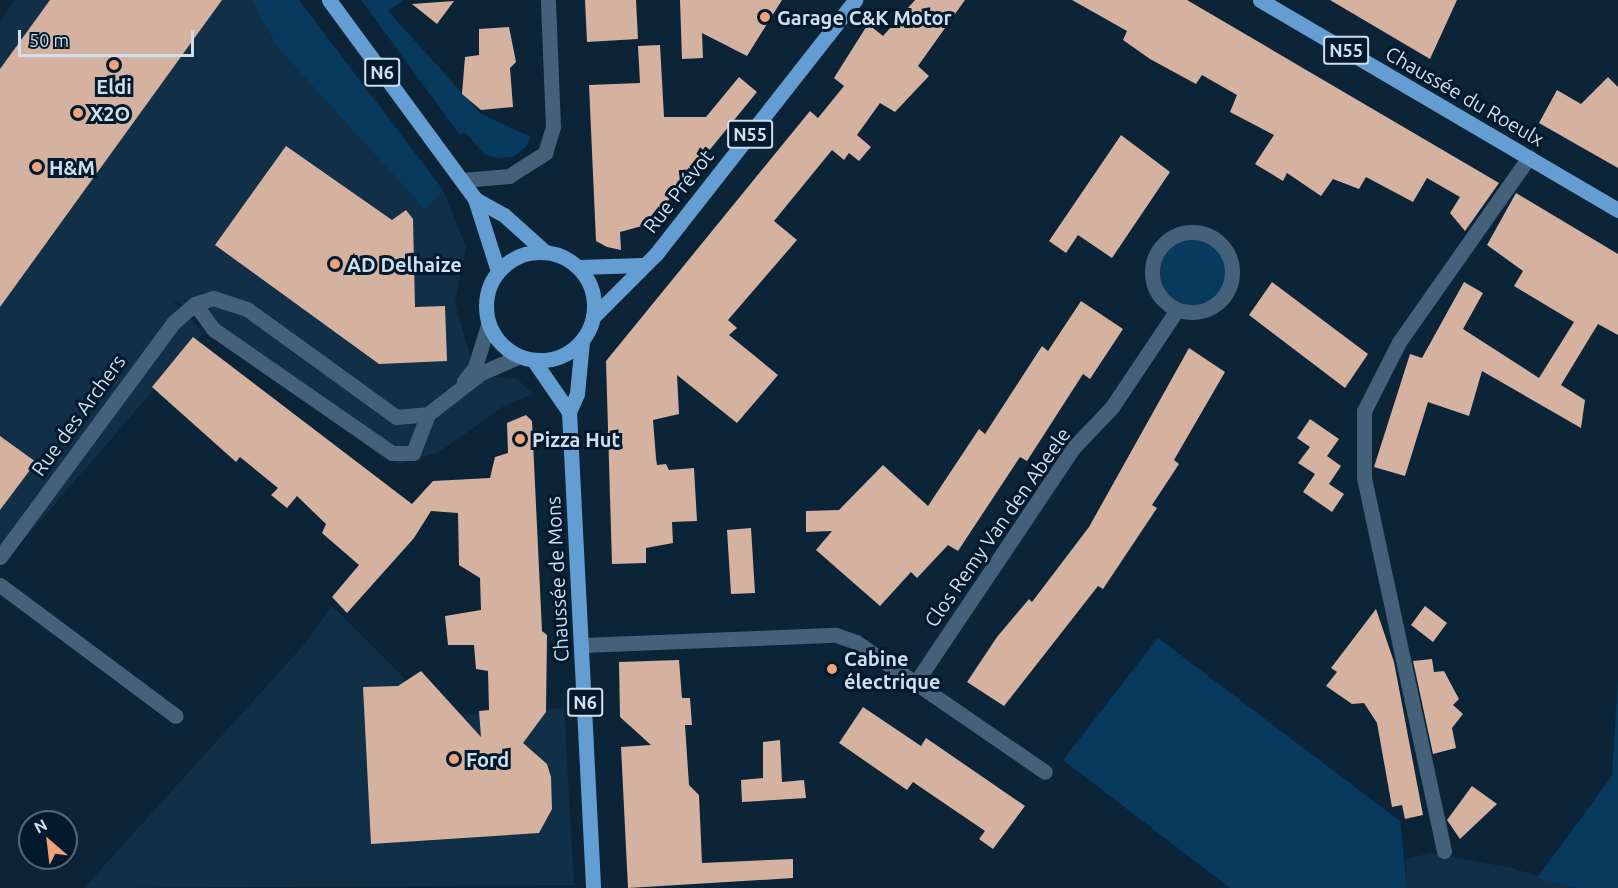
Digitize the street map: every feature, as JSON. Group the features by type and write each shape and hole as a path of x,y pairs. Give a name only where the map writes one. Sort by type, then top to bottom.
{"main road":[{"name":"N6","path":"329,0 476,199 498,271"},
{"name":"Rue Prévot","path":"593,317 643,265 855,0"},
{"name":"Chaussée du Roeulx","path":"1260,0 1618,210"},
{"name":"N6","path":"476,199 504,215 544,251"},
{"path":"578,267 592,290 593,317 582,341 552,360 534,361 518,357 505,349 488,325 485,300 498,271 519,256 544,251 578,267 643,265"},
{"name":"Chaussée de Mons","path":"582,341 577,394 569,412 583,645 593,888"},
{"path":"534,361 569,412"}],"street":[{"path":"462,180 526,171 545,153 553,127 548,0"},
{"path":"1444,851 1364,477 1364,411 1398,342 1529,158"},
{"path":"1178,235 1209,236 1227,253 1229,289 1207,309 1177,310 1158,294 1155,257 1178,235"},
{"path":"428,414 396,417 247,309 213,298 195,304 213,329 392,453 413,453 428,414 456,390 475,366 488,325"},
{"name":"Rue des Archers","path":"0,557 174,322 195,304"},
{"name":"Clos Remy Van den Abeele","path":"916,682 1073,448 1112,407 1177,310"},
{"path":"456,390 518,357"},
{"path":"0,585 176,716"},
{"path":"583,645 836,635 916,682 1045,772"}],"shaded area":[{"path":"15,0 252,0 278,48 425,208 443,190 466,247 455,304 470,356 493,377 517,379 533,394 504,406 439,452 399,464 379,455 170,297 203,333 0,567 0,21"},
{"path":"252,0 299,0 443,190 425,209 278,48"},
{"path":"361,0 404,0 388,11 481,114 531,137 526,147 513,157 499,158 485,155 465,132 460,135"},
{"path":"1187,239 1199,239 1211,244 1221,254 1226,272 1224,285 1211,300 1199,305 1187,305 1175,300 1165,290 1160,278 1160,266 1165,254 1175,244"},
{"path":"332,606 442,716 564,708 574,885 84,888 303,646"},
{"path":"1158,638 1400,821 1407,888 1230,888 1063,760"},
{"path":"1618,678 1618,888 1576,888 1537,878 1612,776"},
{"path":"1431,853 1512,868 1576,888 1407,888 1406,859"}],"building":[{"path":"50,0 222,0 0,307 0,69"},
{"path":"585,0 636,0 638,39 587,42"},
{"path":"680,0 782,0 747,56 702,33 703,58 682,59"},
{"path":"915,0 965,0 918,66 929,76 895,112 880,103 857,135 871,147 859,161 849,153 844,160 832,150 774,221 797,240 728,320 737,328 729,335 778,375 737,423 677,375 679,414 653,420 656,458 657,465 666,464 669,470 694,468 697,521 672,522 673,543 646,548 646,563 612,564 606,361 810,111 818,118 844,86 834,78 868,24 883,36"},
{"path":"1072,0 1187,0 1499,183 1465,231 1450,213 1460,197 1427,178 1413,202 1366,177 1359,189 1333,179 1321,196 1287,173 1283,181 1255,164 1274,135 1230,112 1237,95 1202,75 1196,84 1150,59 1123,40 1127,31"},
{"path":"1330,0 1457,0 1430,59"},
{"path":"454,1 437,24 412,4"},
{"path":"509,27 516,62 510,68 513,107 481,110 462,94 465,57 479,55 479,29"},
{"path":"660,45 664,117 706,117 739,77 757,92 649,224 620,232 621,250 607,247 596,241 589,85 640,83 638,46"},
{"path":"1608,77 1618,87 1618,168 1539,123 1557,90 1581,104"},
{"path":"1121,135 1170,172 1112,258 1078,235 1066,253 1049,241"},
{"path":"286,146 392,220 406,210 413,219 415,307 445,306 447,361 379,364 215,245"},
{"path":"1516,193 1618,254 1618,335 1598,324 1561,385 1585,400 1581,428 1482,371 1469,416 1428,402 1405,476 1374,467 1410,354 1422,358 1464,282 1483,293 1463,329 1539,378 1574,322 1514,286 1523,271 1487,245"},
{"path":"1272,282 1368,354 1345,388 1249,315"},
{"path":"1081,301 1123,329 1090,379 1083,374 1027,461 1020,457 958,551 948,545 917,578 911,572 880,606 816,550 832,531 806,532 806,511 839,510 883,465 928,506 979,429 985,434 1042,346 1048,351"},
{"path":"193,337 412,504 433,481 490,478 495,457 508,453 507,423 526,415 532,421 542,631 547,635 546,712 523,743 547,764 551,777 552,809 539,833 371,844 363,687 398,686 421,671 481,737 479,711 489,710 488,671 476,669 474,645 448,645 445,616 481,610 480,578 459,565 458,513 431,511 414,538 347,613 332,597 359,565 322,533 326,524 297,496 287,508 271,495 278,488 240,457 236,462 152,387"},
{"path":"1189,348 1225,372 1174,460 1179,464 1152,505 1157,508 1103,589 1098,586 1004,706 967,682 997,637 1029,599 1032,602 1089,527"},
{"path":"1310,419 1339,439 1327,456 1341,466 1329,484 1344,494 1332,512 1303,492 1315,474 1298,463 1310,447 1297,438"},
{"path":"0,436 36,462 0,510"},
{"path":"751,528 755,593 731,594 727,530"},
{"path":"1425,606 1447,623 1433,642 1411,625"},
{"path":"1376,609 1394,662 1423,815 1405,819 1402,805 1392,807 1377,723 1364,703 1352,704 1326,686 1337,672 1331,668"},
{"path":"1432,659 1434,672 1444,671 1459,699 1453,705 1463,714 1452,728 1456,748 1433,754 1413,661"},
{"path":"679,660 682,698 690,698 692,725 685,725 689,785 699,795 702,863 793,859 793,878 628,888 621,747 651,745 620,717 619,662"},
{"path":"863,707 921,746 926,738 1025,806 993,849 979,839 985,831 913,782 907,790 839,743"},
{"path":"780,740 782,782 804,780 806,798 742,802 741,780 763,778 763,742"},
{"path":"1472,786 1497,804 1460,839 1447,820"}],"place":[{"name":"Garage C&K Motor","path":"765,17"},
{"name":"Eldi","path":"114,65"},
{"name":"X2O","path":"78,113"},
{"name":"H&M","path":"37,167"},
{"name":"AD Delhaize","path":"335,264"},
{"name":"Pizza Hut","path":"520,439"},
{"name":"Cabine électrique","path":"832,669"},
{"name":"Ford","path":"454,759"}]}
